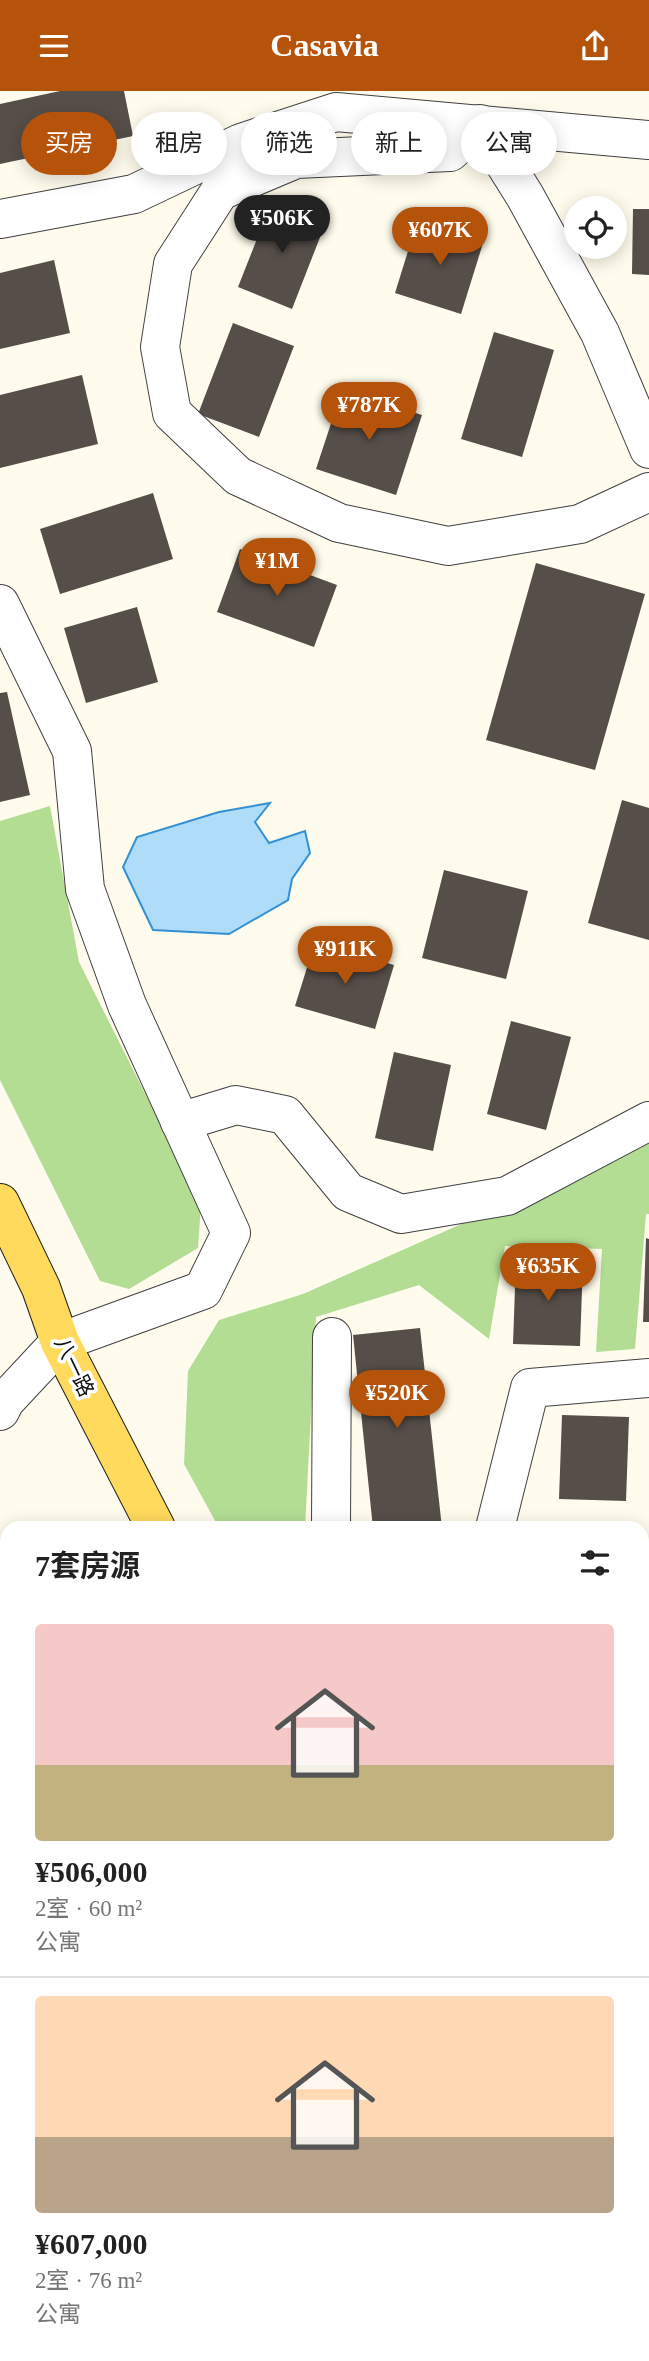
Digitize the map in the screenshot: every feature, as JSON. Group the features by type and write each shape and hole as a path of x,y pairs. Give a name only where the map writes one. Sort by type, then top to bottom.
{"main road":[{"name":"八一路","path":"0,1203 41,1288 60,1342 152,1521"}],"lane":[{"path":"0,219 134,194 241,143 336,112 461,122"},
{"path":"557,131 649,140"},
{"path":"461,142 450,152 296,159 220,191 173,264 160,347 172,413 238,476 339,523 448,546 580,524 649,492"},
{"path":"512,175 600,333 649,449"},
{"path":"0,604 72,751 85,889 127,1005 231,1233 204,1290 60,1342 5,1401 0,1412"},
{"path":"180,1122 236,1105 285,1115 348,1192 401,1214 507,1196 649,1121"},
{"path":"331,1521 332,1337"},
{"path":"497,1521 530,1388 649,1378"}],"green space":[{"path":"50,806 79,962 201,1205 198,1248 129,1289 100,1281 0,1080 0,821"},
{"path":"649,1141 649,1214 646,1214 635,1349 596,1352 602,1249 505,1246 489,1339 419,1285 316,1317 305,1521 215,1521 184,1464 188,1371 219,1320 303,1294"}],"water":[{"path":"270,803 255,822 269,843 305,831 310,853 292,879 288,900 229,934 153,930 123,867 137,837 219,812"}],"building":[{"path":"60,91 124,91 131,136 117,139 117,112 21,112 21,160 0,164 0,104"},
{"path":"272,201 326,222 292,309 238,287"},
{"path":"633,209 649,209 649,275 632,274"},
{"path":"418,219 484,240 461,314 395,293"},
{"path":"54,260 70,333 0,349 0,273"},
{"path":"233,323 294,346 259,437 198,414"},
{"path":"494,332 554,350 522,457 461,439"},
{"path":"82,375 98,444 0,468 0,395"},
{"path":"342,390 422,415 396,495 316,469"},
{"path":"153,493 173,559 60,594 40,529"},
{"path":"240,549 337,585 314,647 217,612"},
{"path":"536,563 645,594 595,770 486,740"},
{"path":"137,607 158,682 86,703 64,628"},
{"path":"7,692 30,795 0,802 0,693"},
{"path":"622,800 649,808 649,940 588,923"},
{"path":"444,870 528,891 506,979 422,958"},
{"path":"315,942 394,965 375,1029 295,1006"},
{"path":"511,1021 571,1037 546,1130 487,1114"},
{"path":"394,1052 451,1065 433,1151 375,1138"},
{"path":"646,1238 649,1239 649,1322 643,1322"},
{"path":"516,1260 583,1262 580,1346 513,1344"},
{"path":"420,1328 441,1521 372,1521 353,1335"},
{"path":"562,1415 629,1417 626,1501 559,1499"}]}
